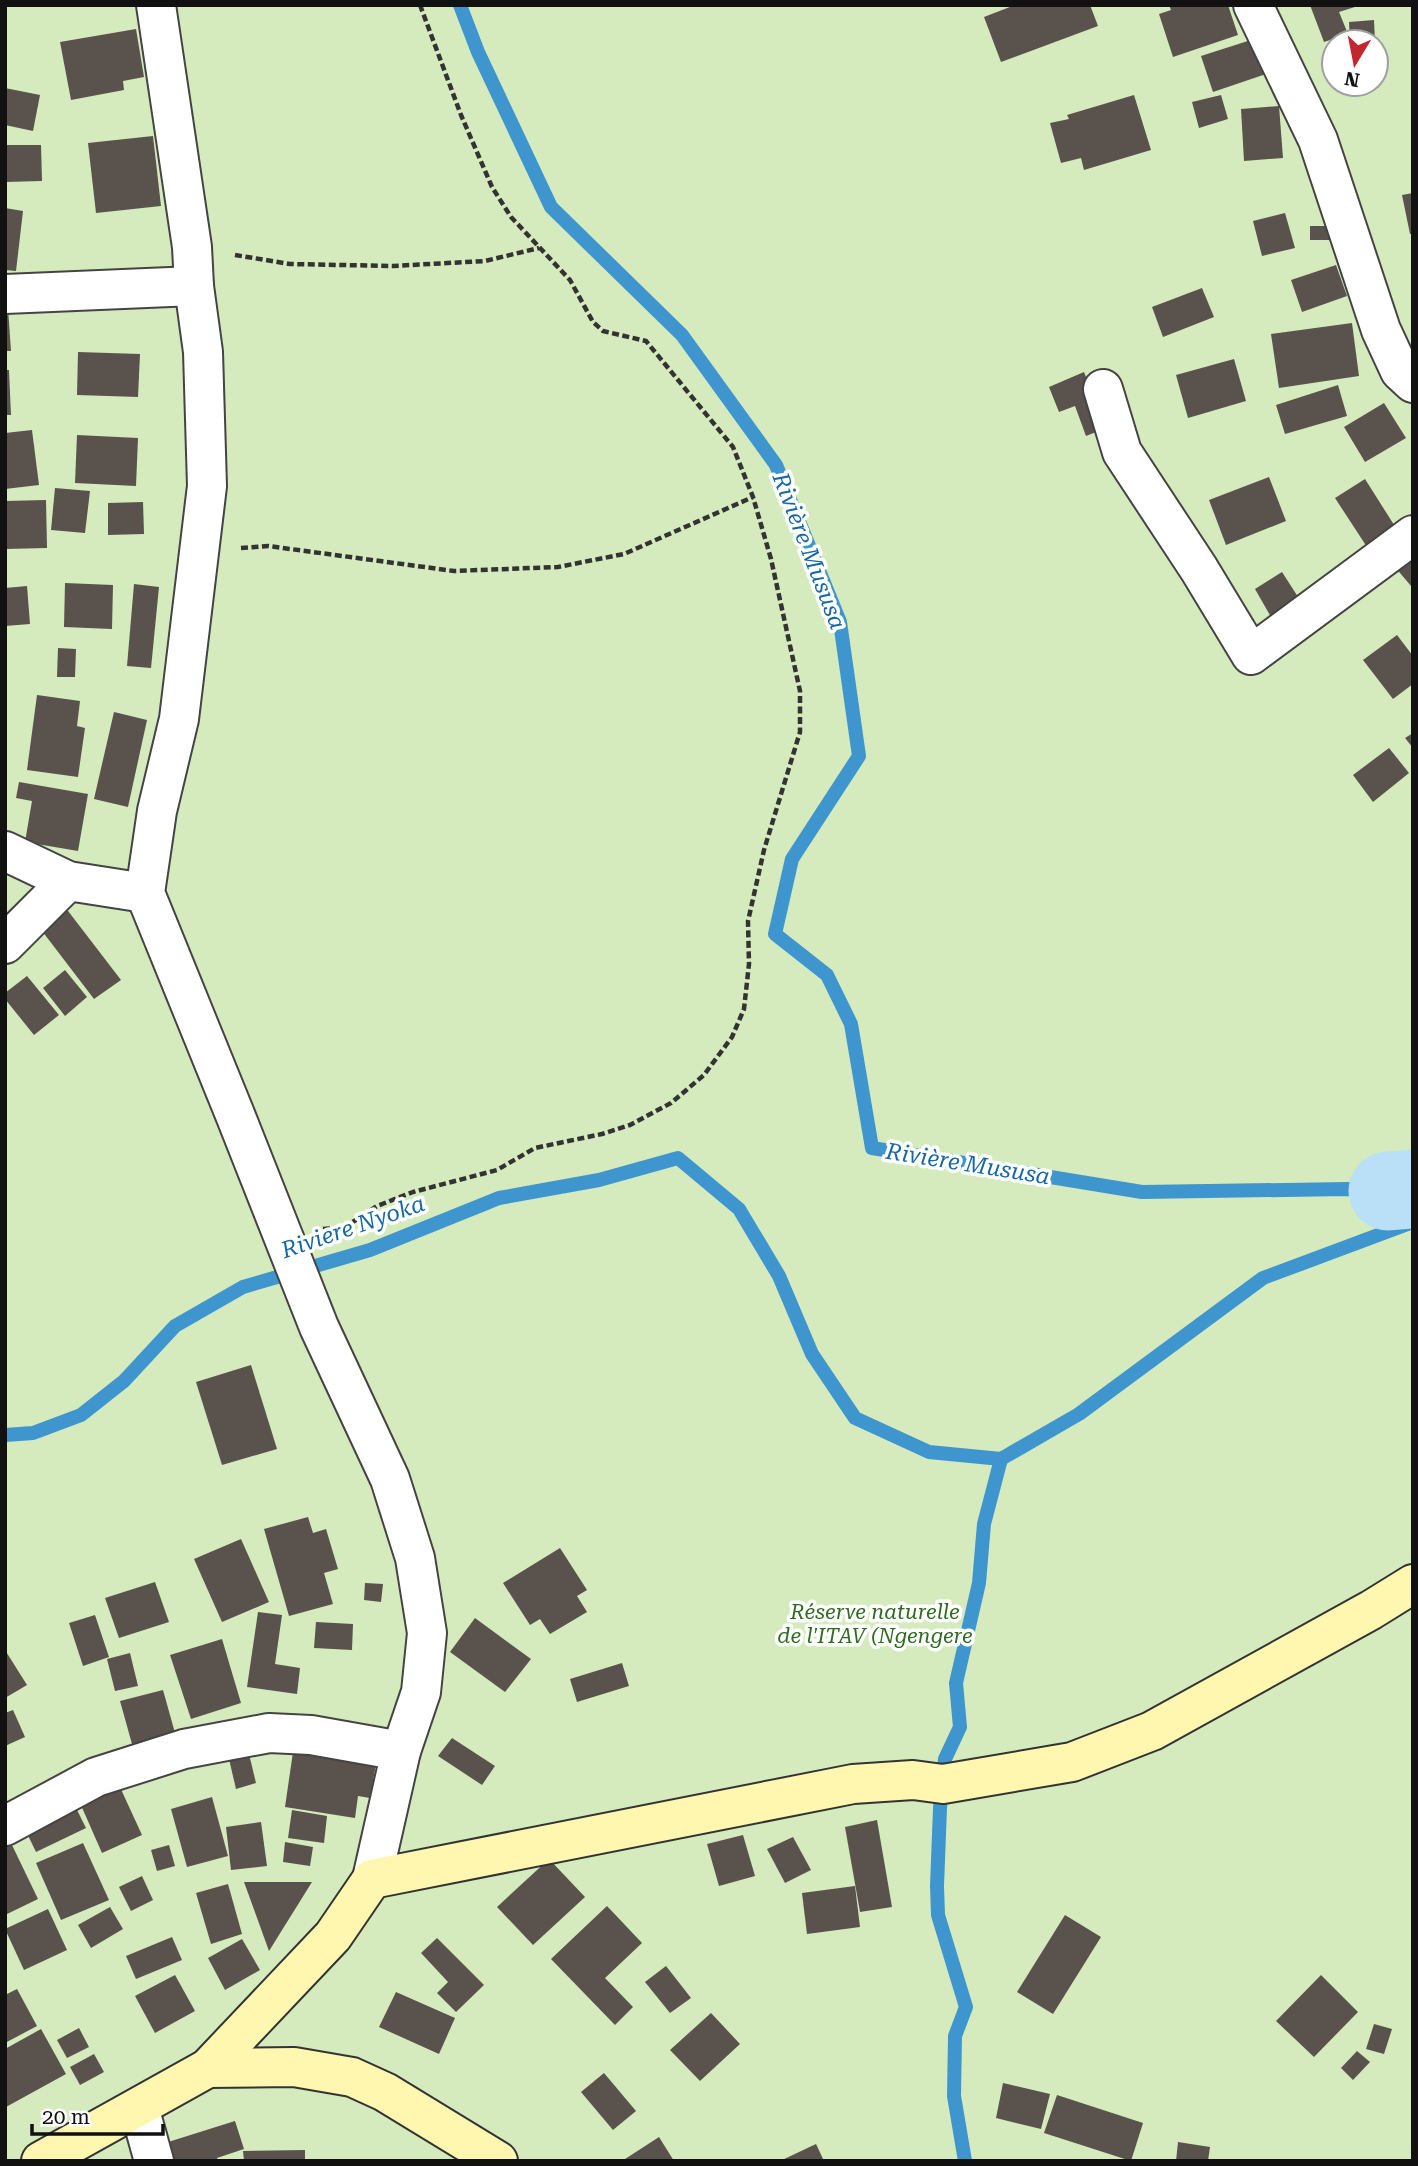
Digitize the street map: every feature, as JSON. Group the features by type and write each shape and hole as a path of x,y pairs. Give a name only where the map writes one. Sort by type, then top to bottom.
{"street":[{"path":"41,2161 208,2068 333,1936 372,1879 401,1751 421,1692 427,1633 415,1558 390,1479 319,1327 145,893 158,811 180,719 207,486 204,352 194,286 192,247 156,5"},
{"path":"1253,5 1318,141 1381,330 1400,371 1413,383"},
{"path":"5,294 194,286"},
{"path":"1103,389 1122,452 1199,569 1251,655 1413,535"},
{"path":"5,851 68,881 145,893"},
{"path":"5,944 68,881"},
{"path":"372,1879 853,1784 913,1780 943,1784 1072,1762 1152,1731 1413,1584"},
{"path":"5,1826 96,1777 184,1749 269,1733 311,1735 401,1751"},
{"path":"208,2068 294,2067 352,2077 385,2092 498,2161"},
{"path":"139,2107 154,2161"}],"path":[{"path":"283,1238 345,1227 377,1206 413,1192 497,1170 535,1148 603,1134 630,1125 671,1103 704,1075 732,1037 744,1009 749,964 750,909 764,850 800,732 800,691 771,559 753,497 733,447 646,341 603,331 593,322 570,280 511,217 492,187 460,115 420,5"},
{"path":"192,247 290,264 393,267 485,261 540,247"},
{"path":"199,552 268,546 454,571 558,567 624,554 753,497"}],"green space":[{"name":"Réserve naturelle de l'ITAV (Ngengere","path":"5,5 1413,5 1413,2161 5,2161"}],"building":[{"path":"1015,5 1090,5 1098,26 1001,62 984,17"},
{"path":"1169,5 1228,5 1238,35 1173,57 1159,14 1171,10"},
{"path":"1310,5 1358,5 1339,12 1346,28 1320,28 1320,31"},
{"path":"1374,20 1374,28 1349,28 1349,22"},
{"path":"136,29 144,77 123,81 124,90 71,100 60,42"},
{"path":"1254,39 1266,74 1213,92 1201,56"},
{"path":"5,88 40,95 33,131 5,125"},
{"path":"1134,95 1151,150 1084,170 1081,158 1061,163 1050,123 1069,119 1067,115"},
{"path":"1221,95 1228,119 1199,128 1192,102"},
{"path":"1279,106 1283,158 1244,161 1241,109"},
{"path":"153,136 161,206 96,213 88,143"},
{"path":"5,145 41,145 42,181 5,182"},
{"path":"1413,193 1413,234 1410,234 1402,195"},
{"path":"5,208 23,211 16,271 5,270"},
{"path":"1285,213 1295,248 1262,256 1253,221"},
{"path":"1310,226 1329,226 1330,240 1310,240"},
{"path":"1336,265 1347,296 1302,312 1291,280"},
{"path":"1202,288 1214,317 1163,337 1152,307"},
{"path":"5,308 8,308 11,351 5,351"},
{"path":"1352,323 1359,376 1279,388 1271,334"},
{"path":"78,352 140,354 138,397 77,395"},
{"path":"1234,359 1246,401 1188,418 1176,375"},
{"path":"5,370 9,370 11,415 5,415"},
{"path":"1084,372 1106,428 1086,436 1075,406 1059,412 1049,387"},
{"path":"1338,385 1347,416 1285,434 1276,405"},
{"path":"1384,403 1406,438 1365,462 1344,427"},
{"path":"32,430 39,485 5,489 5,433"},
{"path":"77,435 138,438 136,486 75,483"},
{"path":"1269,477 1286,521 1226,545 1209,500"},
{"path":"1365,479 1396,528 1367,547 1335,498"},
{"path":"55,488 90,491 85,533 51,530"},
{"path":"46,500 47,548 5,549 5,501"},
{"path":"143,502 144,534 108,535 108,503"},
{"path":"1413,551 1413,585 1411,586 1395,567"},
{"path":"1282,572 1300,600 1271,617 1255,589"},
{"path":"65,583 113,585 112,629 64,627"},
{"path":"134,584 159,587 151,668 127,666"},
{"path":"27,586 30,624 5,626 5,588"},
{"path":"1397,635 1413,656 1413,684 1393,699 1363,660"},
{"path":"58,648 76,649 75,677 57,677"},
{"path":"37,695 80,701 77,726 85,728 78,777 27,770"},
{"path":"114,712 147,720 128,807 94,799"},
{"path":"1413,733 1413,748 1405,738"},
{"path":"1389,748 1409,773 1373,802 1353,775"},
{"path":"19,782 88,794 78,851 25,842 32,801 16,798"},
{"path":"65,907 121,980 94,999 39,927"},
{"path":"65,970 87,997 65,1016 43,988"},
{"path":"27,976 59,1015 34,1035 5,999 5,993"},
{"path":"251,1365 277,1449 222,1465 196,1382"},
{"path":"308,1517 313,1533 326,1529 338,1569 324,1573 333,1604 289,1616 264,1529"},
{"path":"241,1539 269,1602 222,1622 194,1559"},
{"path":"560,1548 587,1590 577,1596 587,1612 550,1634 540,1619 530,1625 503,1583"},
{"path":"155,1582 169,1622 119,1638 105,1598"},
{"path":"365,1583 383,1584 381,1602 364,1600"},
{"path":"258,1612 282,1615 275,1664 300,1668 297,1694 247,1687"},
{"path":"95,1615 109,1657 83,1666 69,1623"},
{"path":"475,1618 531,1659 505,1692 450,1652"},
{"path":"316,1622 353,1624 352,1650 314,1648"},
{"path":"222,1639 241,1703 191,1719 170,1655"},
{"path":"5,1650 27,1685 5,1698"},
{"path":"130,1653 138,1686 115,1691 107,1659"},
{"path":"622,1663 629,1686 577,1702 570,1679"},
{"path":"163,1690 175,1733 132,1744 120,1701"},
{"path":"13,1710 25,1737 5,1746 5,1713"},
{"path":"452,1738 495,1766 482,1785 438,1756"},
{"path":"293,1752 376,1764 370,1798 358,1796 355,1818 285,1807"},
{"path":"249,1754 256,1783 236,1789 229,1759"},
{"path":"119,1785 142,1835 102,1853 80,1803"},
{"path":"212,1797 228,1856 187,1867 171,1809"},
{"path":"74,1804 86,1828 36,1852 24,1827"},
{"path":"292,1810 327,1816 324,1843 288,1838"},
{"path":"877,1820 892,1907 860,1912 845,1827"},
{"path":"261,1822 267,1866 231,1870 226,1827"},
{"path":"743,1835 755,1876 719,1886 707,1844"},
{"path":"793,1837 811,1870 785,1883 767,1849"},
{"path":"285,1842 313,1847 310,1866 283,1862"},
{"path":"11,1843 38,1899 5,1915 5,1845"},
{"path":"83,1843 109,1900 61,1920 36,1863"},
{"path":"169,1845 175,1866 157,1871 151,1850"},
{"path":"549,1859 585,1897 533,1945 497,1907"},
{"path":"142,1876 153,1900 131,1911 119,1887"},
{"path":"244,1882 312,1882 269,1951"},
{"path":"228,1884 242,1934 211,1944 196,1893"},
{"path":"855,1886 860,1927 807,1934 802,1893"},
{"path":"607,1906 642,1943 605,1978 633,2007 615,2025 551,1959"},
{"path":"110,1907 123,1929 91,1948 78,1925"},
{"path":"48,1909 67,1950 24,1970 5,1929"},
{"path":"1065,1915 1101,1937 1053,2014 1017,1992"},
{"path":"172,1937 182,1960 136,1979 126,1956"},
{"path":"437,1938 484,1985 456,2012 437,1993 448,1982 421,1953"},
{"path":"242,1939 260,1970 225,1990 208,1958"},
{"path":"666,1966 691,1998 670,2013 645,1982"},
{"path":"175,1975 195,2011 155,2033 135,1996"},
{"path":"1321,1975 1358,2012 1314,2057 1276,2021"},
{"path":"17,1989 37,2026 5,2043 5,1995"},
{"path":"396,1992 455,2018 439,2054 379,2027"},
{"path":"711,2013 740,2044 700,2081 670,2050"},
{"path":"1374,2024 1392,2029 1384,2054 1366,2049"},
{"path":"79,2028 89,2047 67,2058 57,2040"},
{"path":"41,2029 66,2074 6,2107 5,2049"},
{"path":"1357,2051 1370,2062 1353,2080 1341,2068"},
{"path":"94,2054 104,2072 80,2085 70,2067"},
{"path":"604,2073 636,2111 613,2130 581,2092"},
{"path":"1003,2083 1050,2094 1041,2129 996,2118"},
{"path":"1057,2095 1143,2123 1131,2161 1044,2133"},
{"path":"235,2121 244,2149 217,2158 218,2161 170,2161 165,2143"},
{"path":"659,2137 674,2161 622,2161"},
{"path":"1178,2142 1210,2147 1208,2161 1176,2161"},
{"path":"816,2144 824,2161 780,2161"},
{"path":"305,2150 305,2161 244,2161 243,2151"}],"waterway":[{"name":"Rivière Mususa","path":"460,5 478,52 551,207 682,335 776,465 840,622 859,756 792,859 775,934 827,975 851,1024 872,1148 1142,1192 1347,1189 1388,1191"},
{"name":"Riviere Nyoka","path":"5,1435 33,1433 81,1415 124,1381 175,1326 243,1287 370,1250 499,1198 599,1180 678,1158 739,1209 779,1276 812,1354 855,1418 929,1452 1001,1459 1079,1414 1263,1278 1413,1222"},
{"name":"Rivière Mususa","path":"1388,1191 1413,1189"},
{"path":"965,2161 954,2096 955,2036 966,2007 938,1915 940,1808 945,1759 960,1727 956,1683 979,1583 984,1524 1001,1459"}]}
